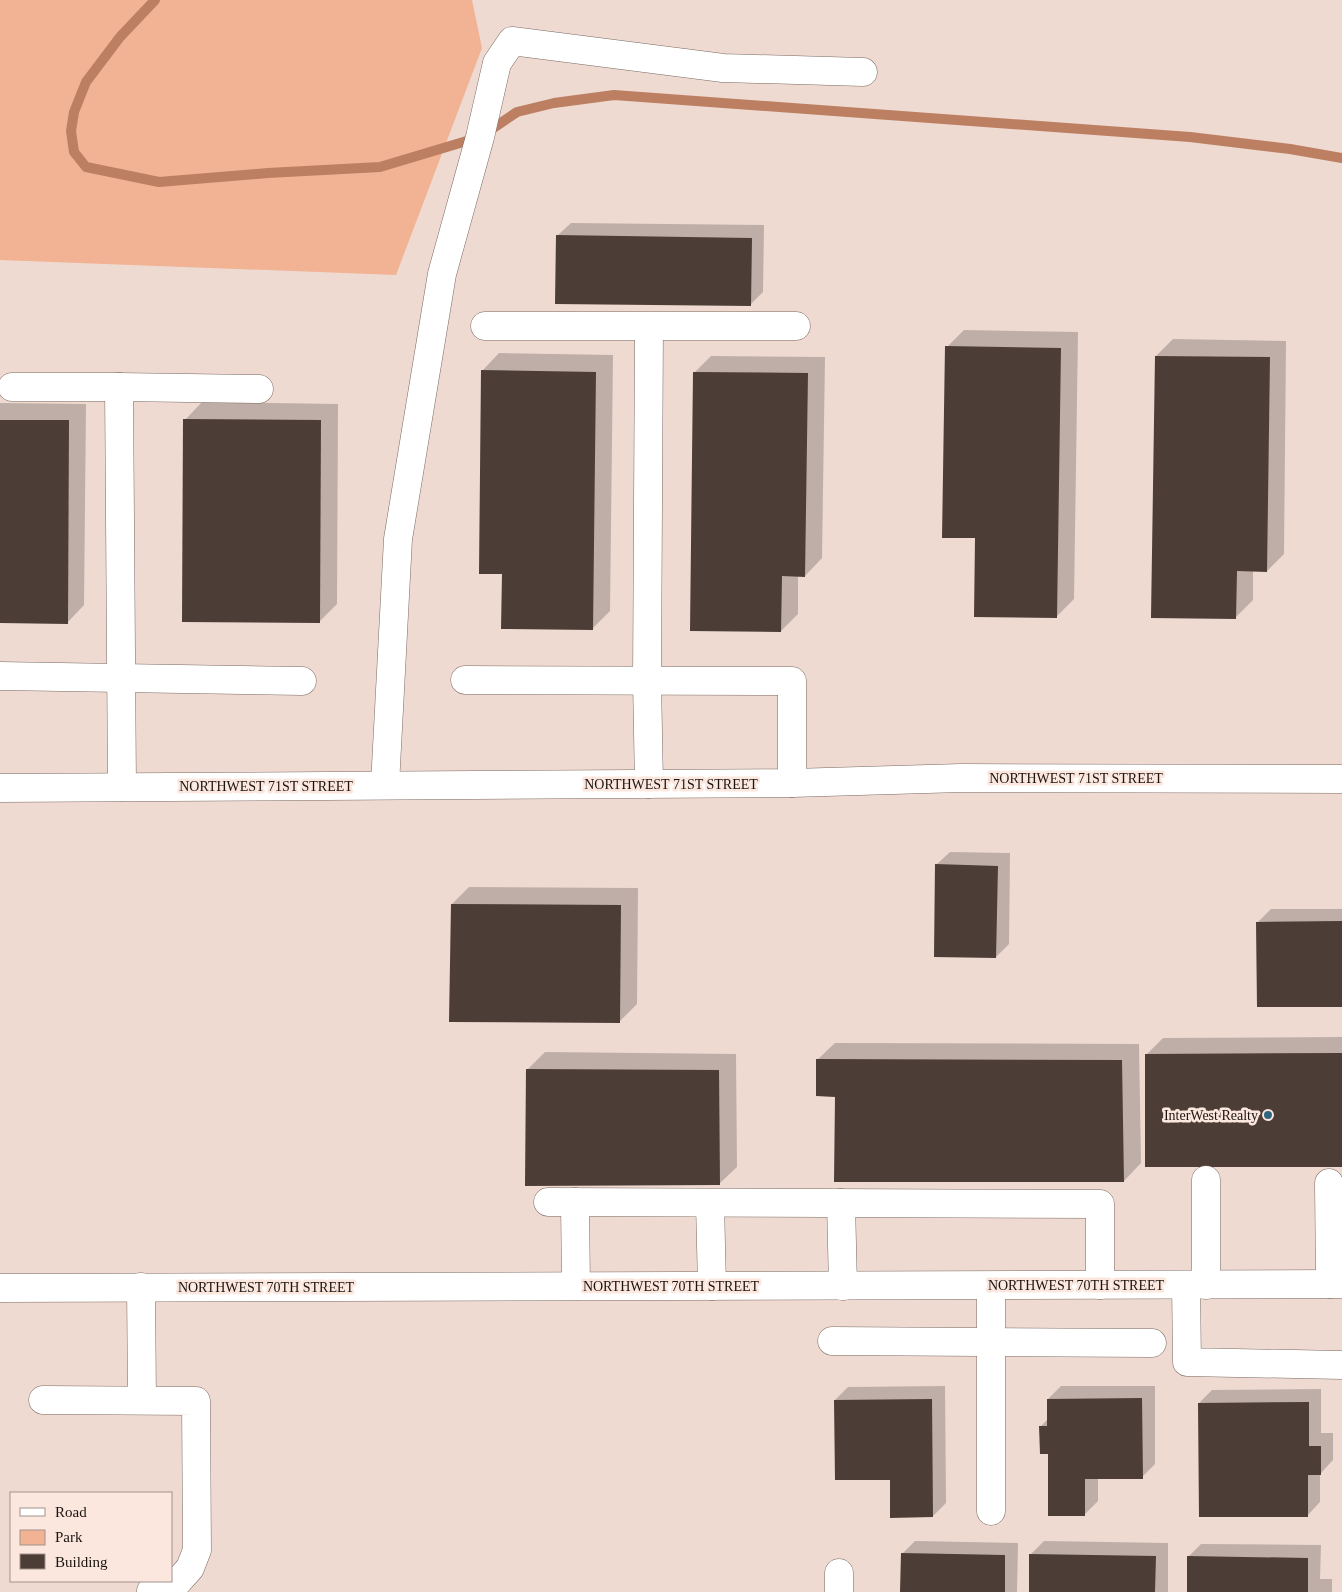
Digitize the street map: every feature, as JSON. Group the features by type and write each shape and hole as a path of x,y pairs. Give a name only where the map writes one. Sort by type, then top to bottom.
{"street":[{"path":"385,785 398,539 442,274 480,137 497,63 507,48 512,41 723,68 863,72"},
{"path":"484,326 796,326"},
{"path":"649,327 647,681 649,784"},
{"path":"12,387 260,389"},
{"path":"119,387 122,787"},
{"path":"0,676 302,681"},
{"path":"465,680 792,681 792,783"},
{"name":"NORTHWEST 71ST STREET","path":"0,788 792,783 961,778 1342,780"},
{"path":"1206,1180 1187,1362 1342,1365"},
{"path":"1329,1183 1336,1284"},
{"path":"548,1202 1100,1204 1100,1285"},
{"path":"575,1202 576,1286"},
{"path":"710,1203 712,1286"},
{"path":"841,1203 843,1286"},
{"name":"NORTHWEST 70TH STREET","path":"0,1288 1336,1284"},
{"path":"991,1286 991,1511"},
{"path":"141,1287 142,1400"},
{"path":"832,1341 1152,1343"},
{"path":"42,1400 196,1401 197,1550 190,1568 173,1587 151,1591"}],"green space":[{"path":"0,0 472,0 482,48 396,275 0,260"}],"building":[{"path":"556,235 752,238 751,306 555,304"},
{"path":"945,346 1061,348 1057,618 974,617 975,538 942,538"},
{"path":"1155,356 1270,357 1267,572 1237,571 1236,619 1151,618"},
{"path":"481,370 596,372 593,630 501,629 502,574 479,574"},
{"path":"693,372 808,373 805,577 782,576 781,632 690,631"},
{"path":"183,419 321,420 320,623 182,622"},
{"path":"0,420 69,420 68,624 0,623"},
{"path":"935,864 998,866 996,958 934,957"},
{"path":"451,904 621,905 620,1023 449,1022"},
{"path":"1342,921 1342,1007 1257,1007 1256,922"},
{"path":"1342,1053 1342,1167 1145,1167 1145,1054"},
{"path":"816,1059 1122,1060 1124,1182 834,1182 835,1097 816,1096"},
{"path":"526,1069 719,1070 720,1185 525,1186"},
{"path":"1142,1398 1143,1479 1085,1479 1085,1516 1048,1516 1048,1454 1040,1454 1039,1426 1047,1426 1047,1399"},
{"path":"932,1399 933,1517 890,1518 890,1480 835,1480 834,1400"},
{"path":"1309,1402 1309,1446 1321,1446 1321,1475 1308,1475 1308,1517 1199,1517 1198,1403"},
{"path":"901,1553 1005,1555 1005,1592 900,1592"},
{"path":"1029,1554 1156,1556 1155,1592 1029,1592"},
{"path":"1187,1556 1308,1558 1308,1592 1187,1592"}],"waterway":[{"path":"155,0 120,37 86,82 74,112 71,131 74,152 86,167 159,182 268,173 380,167 480,137 517,112 554,103 614,95 1190,137 1290,149 1342,158"}],"place":[{"name":"InterWest Realty","path":"1268,1115"}]}
